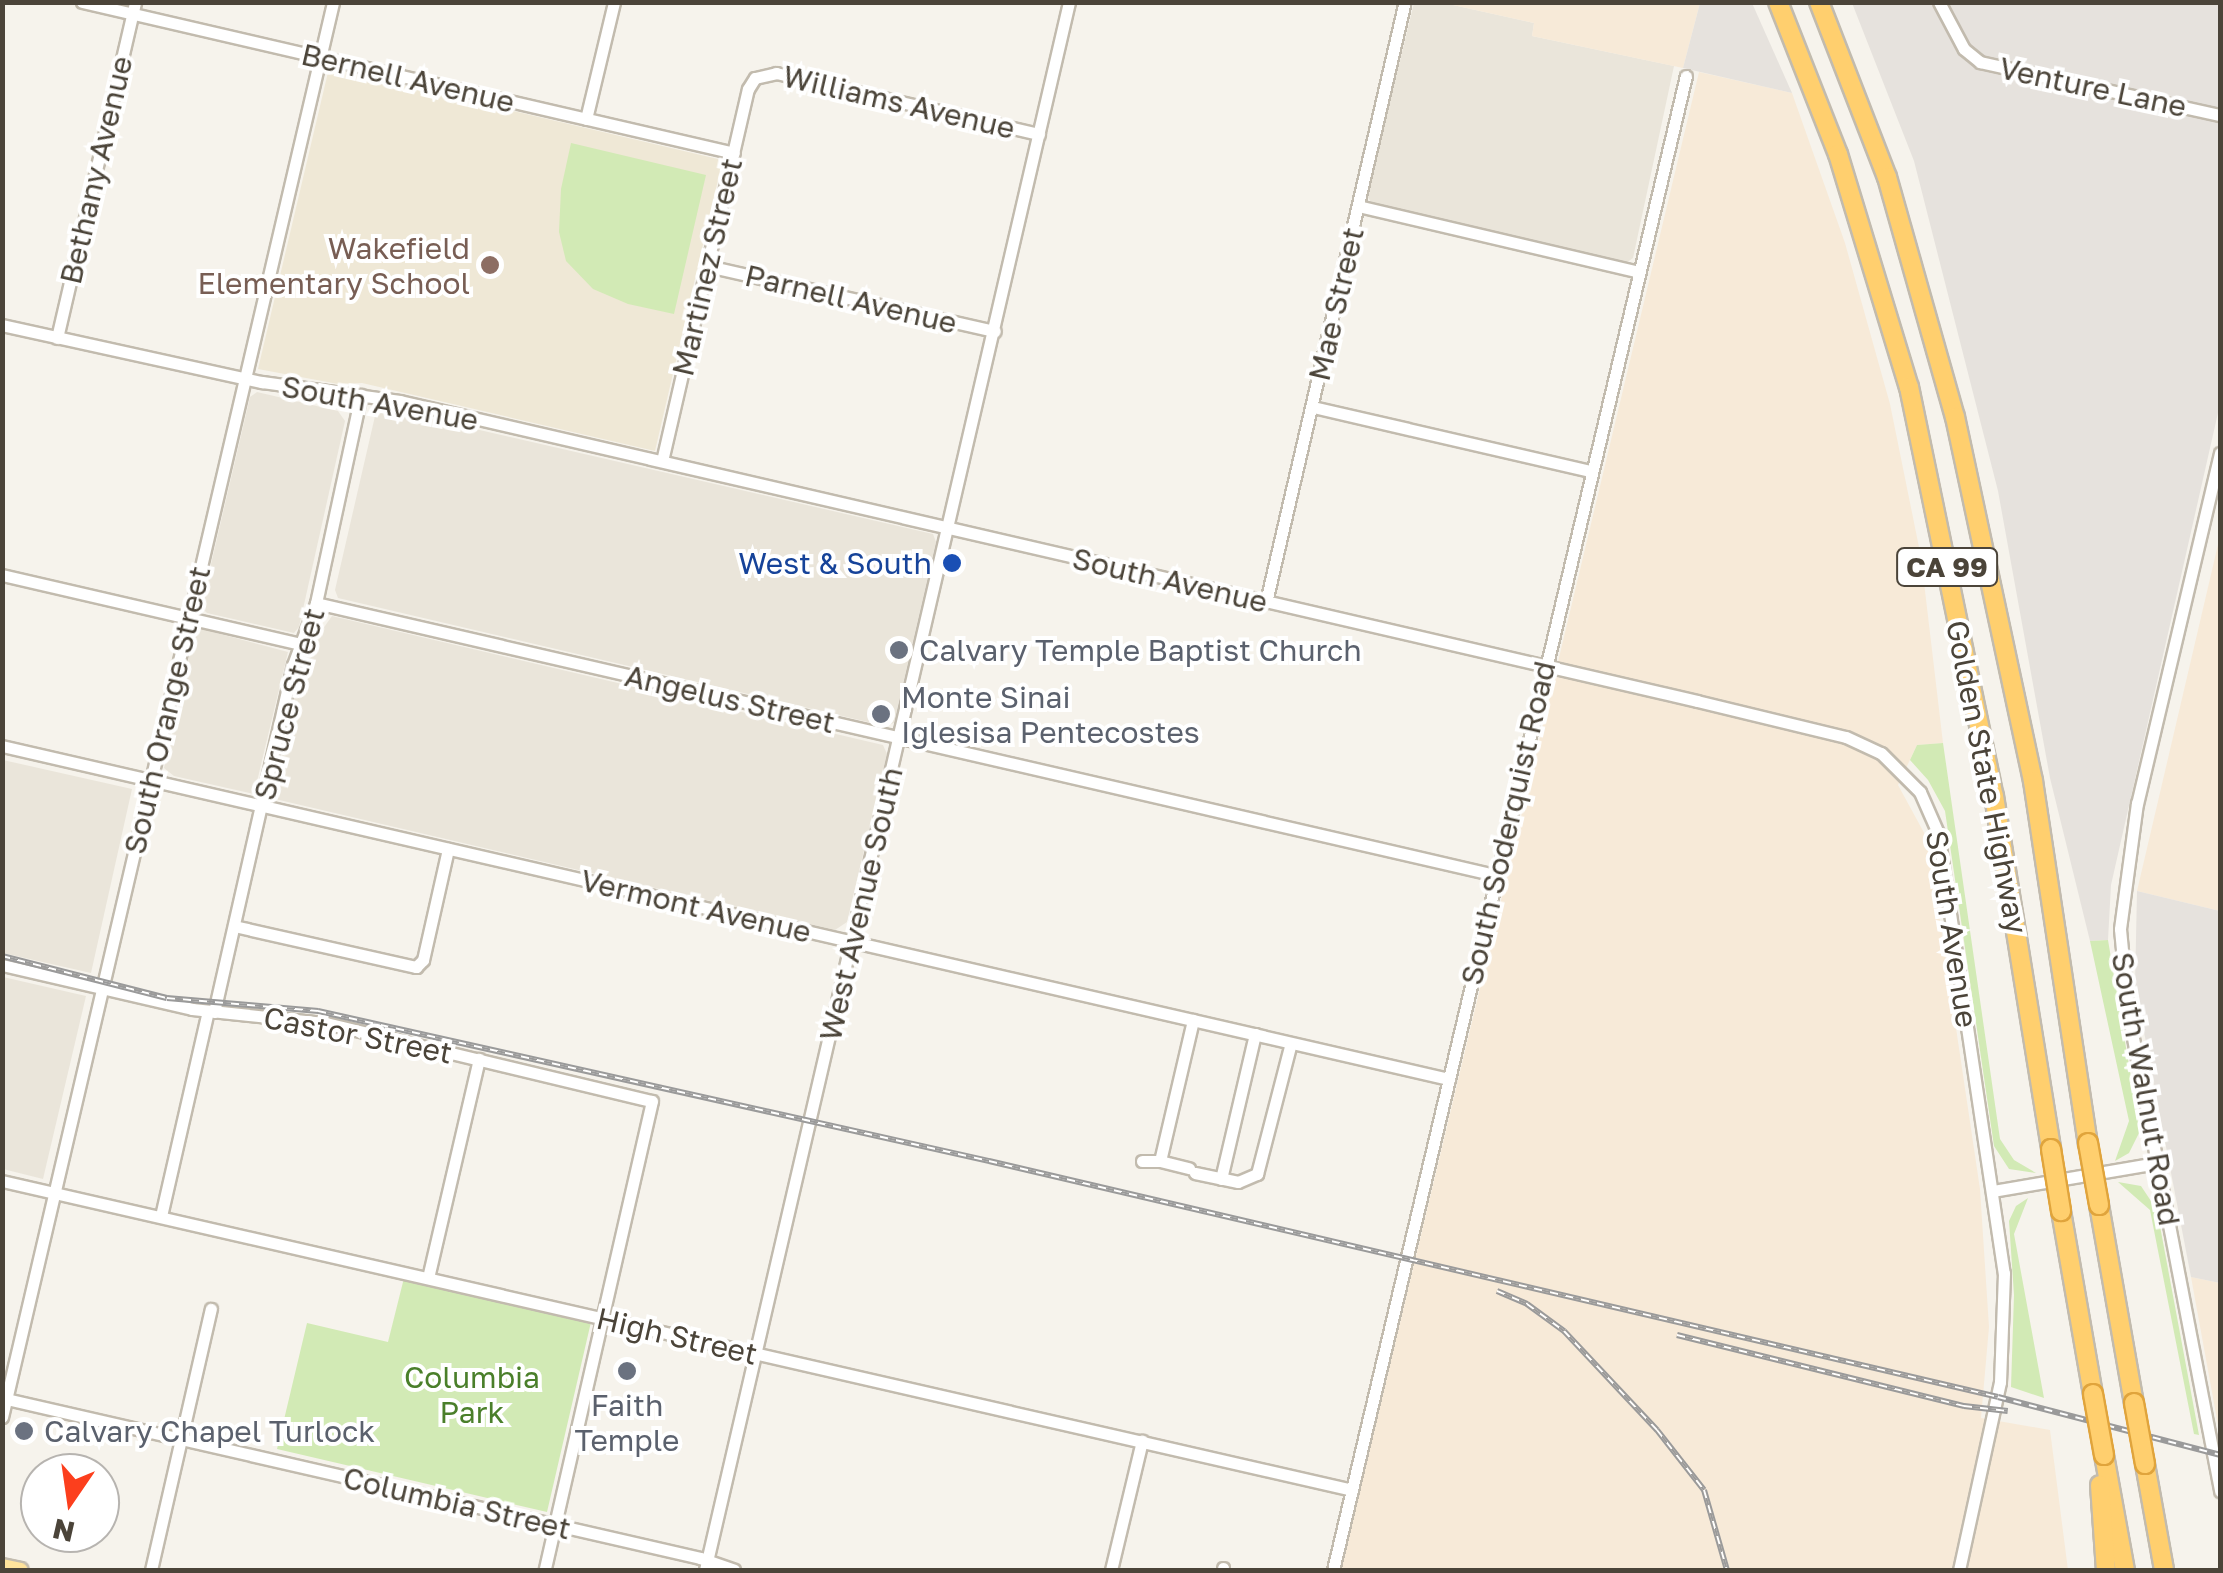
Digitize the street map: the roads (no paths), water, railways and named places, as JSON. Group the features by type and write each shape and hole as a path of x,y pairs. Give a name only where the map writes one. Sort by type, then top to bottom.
{"highway":[{"name":"Golden State Highway","path":"1778,2 1838,154 1909,387 1994,796 2125,1570"},
{"name":"Golden State Highway","path":"1819,2 1886,177 1951,400 2033,781 2088,1143 2164,1570"},
{"path":"2104,1455 2100,1490 2106,1570"},
{"path":"2152,1506 2166,1522 2175,1570"}],"main road":[{"path":"2,1566 20,1570"}],"street":[{"name":"Bernell Avenue","path":"82,2 134,8 320,58 734,153"},
{"name":"South Orange Street","path":"2,1417 334,2"},
{"path":"586,119 614,2"},
{"name":"West Avenue South","path":"706,1566 1069,2"},
{"name":"Venture Lane","path":"1939,2 1952,32 1980,62 2220,115"},
{"name":"Mae Street","path":"1266,602 1404,4"},
{"name":"Bethany Avenue","path":"57,338 134,8"},
{"name":"Williams Avenue","path":"759,75 776,73 1039,134"},
{"name":"Martinez Street","path":"662,461 748,89 759,75"},
{"name":"South Soderquist Road","path":"1334,1570 1686,76"},
{"path":"1358,206 1639,272"},
{"name":"Parnell Avenue","path":"708,266 995,332"},
{"name":"South Avenue","path":"2,325 245,379 361,396 662,461 1850,738 1881,753 1909,778 1932,815 1941,846 2004,1281 2002,1363 1959,1570"},
{"name":"Spruce Street","path":"161,1216 300,644 316,603 361,396"},
{"path":"1313,407 1591,471"},
{"name":"South Walnut Road","path":"2220,453 2137,803 2123,888 2122,972 2220,1490"},
{"path":"2,575 300,644"},
{"name":"Angelus Street","path":"316,603 1496,875"},
{"name":"Vermont Avenue","path":"2,746 1449,1079"},
{"path":"234,926 420,966 448,848"},
{"name":"Castor Street","path":"2,965 211,1011 311,1020 652,1101 604,1319"},
{"path":"1160,1161 1193,1020"},
{"path":"1221,1179 1254,1034"},
{"path":"1142,1161 1160,1161 1242,1182 1259,1171 1291,1043"},
{"path":"428,1278 479,1059"},
{"path":"1992,1191 2156,1163"},
{"name":"High Street","path":"2,1180 1352,1490"},
{"path":"150,1570 211,1309"},
{"path":"545,1570 604,1319"},
{"name":"Columbia Street","path":"5,1399 734,1570"},
{"path":"1112,1570 1142,1441"}],"railway":[{"path":"2,956 167,998 318,1011 989,1161 1998,1397 2220,1455"},
{"path":"1497,1291 1527,1304 1564,1331 1657,1430 1704,1490 1727,1570"},
{"path":"1677,1335 1964,1406 2008,1411"}],"place":[{"name":"Wakefield Elementary School","path":"490,265"},
{"name":"West & South","path":"952,563"},
{"name":"Calvary Temple Baptist Church","path":"899,650"},
{"name":"Monte Sinai Iglesisa Pentecostes","path":"881,714"},
{"name":"Faith Temple","path":"627,1371"},
{"name":"Calvary Chapel Turlock","path":"24,1431"}],"park label":[{"name":"Columbia Park","path":"472,1394"}]}
